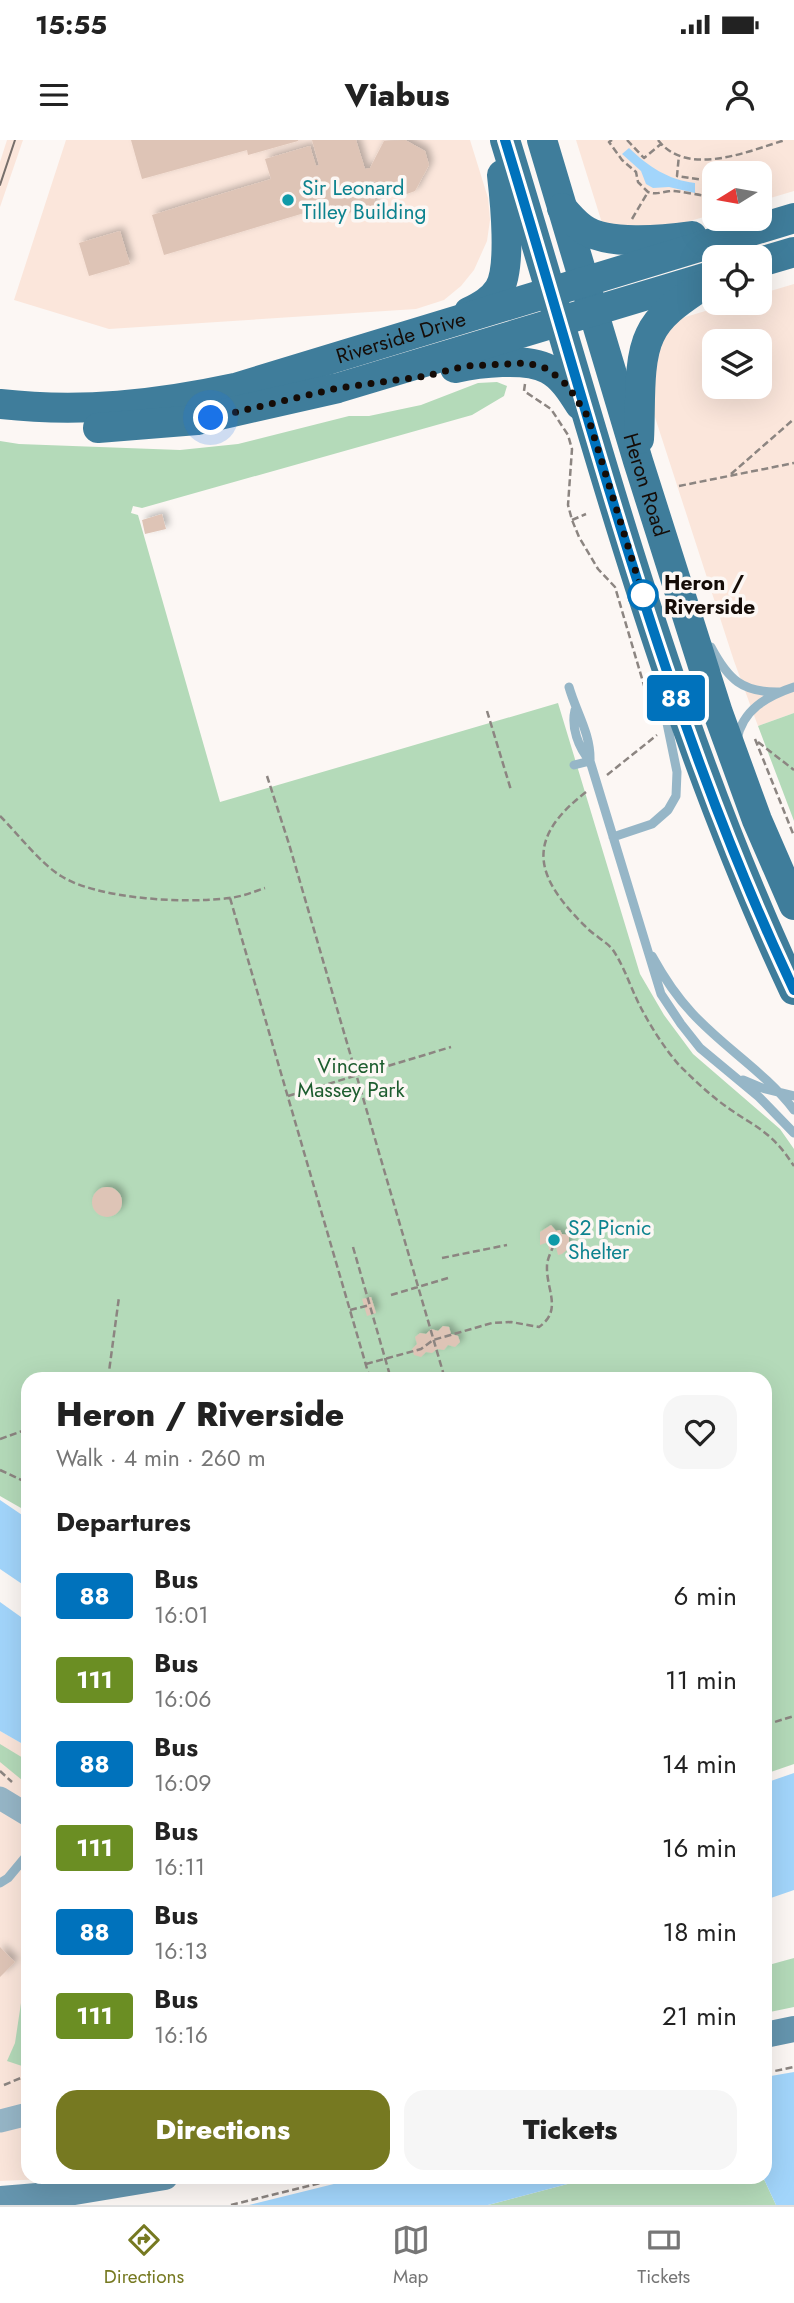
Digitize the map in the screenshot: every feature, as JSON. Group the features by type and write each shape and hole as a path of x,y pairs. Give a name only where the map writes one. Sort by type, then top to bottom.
{"main road":[{"path":"449,323 488,302 500,288 504,273 507,215 499,140"},
{"name":"Heron Road","path":"505,140 633,564 693,749 741,873 794,990"},
{"name":"Heron Road","path":"542,140 677,583 745,750 794,905"},
{"path":"562,208 582,229 598,236 652,240 734,231"},
{"name":"Riverside Drive","path":"772,225 794,218"},
{"name":"Riverside Drive","path":"0,404 105,408 188,398 261,380 752,231"},
{"path":"772,258 794,252"},
{"name":"Riverside Drive","path":"0,423 87,429 166,424 225,415 338,388 702,279"},
{"path":"638,461 643,363 650,335 669,311 702,285"},
{"path":"338,388 426,376 465,366 528,363 548,369 568,386 588,417"},
{"path":"772,2034 794,2029"},
{"path":"0,2199 62,2194 123,2184"}],"street":[{"path":"0,1798 21,1811"},
{"path":"0,2121 21,2116"}],"lane":[{"path":"633,564 656,671"},
{"path":"677,583 726,672 749,689 779,692"},
{"path":"613,838 652,824 668,810 677,796 676,764 659,684"},
{"path":"569,687 588,742 590,761 661,994 671,1012 700,1048 760,1097 794,1133"},
{"path":"745,750 738,735 752,708 779,692 794,687"},
{"path":"574,765 590,761"},
{"path":"642,935 663,974 691,1013 781,1093 794,1110"},
{"path":"732,1075 762,1088 794,1096"},
{"path":"0,1883 21,1862"}],"path":[{"path":"612,140 609,142 622,160 636,172 638,182 648,192 663,194 671,191 693,196 710,196 710,181 677,176 679,155"},
{"path":"627,140 643,158 661,144"},
{"path":"658,140 679,155 714,161 785,140"},
{"path":"630,222 648,192"},
{"path":"526,374 524,391 551,409 561,422 570,443 572,459 568,505 572,520 598,569 615,587 651,707"},
{"path":"728,476 794,419"},
{"path":"679,486 794,463"},
{"path":"572,520 586,514"},
{"path":"487,711 510,790"},
{"path":"659,733 574,801 554,822 543,844 544,867 551,888 568,909 611,948 641,1007 677,1062 704,1089 778,1144 794,1166"},
{"path":"794,770 761,746 745,750 794,836"},
{"path":"267,776 443,1372"},
{"path":"0,816 57,874 77,886 166,899 230,898 265,888"},
{"path":"230,898 368,1372"},
{"path":"288,1096 451,1047"},
{"path":"366,1364 421,1349 433,1340 492,1323 511,1322 539,1328 548,1321 552,1313 546,1264 556,1240"},
{"path":"442,1258 507,1245"},
{"path":"353,1247 389,1372"},
{"path":"391,1295 448,1278"},
{"path":"109,1372 119,1297"},
{"path":"351,1310 370,1305"},
{"path":"0,1439 21,1432"},
{"path":"0,1470 21,1480"},
{"path":"772,1724 794,1716"},
{"path":"772,2072 794,2067"},
{"path":"4,2085 21,2078"},
{"path":"232,2205 317,2184"}],"shaded area":[{"path":"7,140 23,140 0,207 0,162"},
{"path":"66,140 470,140 488,198 490,220 487,241 474,270 461,286 444,300 416,309 109,329 14,300"},
{"path":"576,140 794,140 794,191 772,197 772,161 702,161 702,218 649,233 602,223"},
{"path":"794,284 794,713 758,726 734,661 652,408 655,352 665,332 682,318 702,312 702,315 772,315 772,290"},
{"path":"0,1731 21,1743 21,2180 0,2181"}],"green space":[{"name":"Vincent Massey Park","path":"497,382 507,386 504,396 472,415 142,508 133,506 131,513 138,515 220,802 558,703 640,974 664,1015 693,1054 780,1129 794,1149 794,1764 772,1772 772,1372 21,1372 21,1508 0,1496 0,441 180,450 238,444 349,416 369,416 421,405 478,383"},
{"path":"794,713 794,821 758,726"},
{"path":"0,1744 21,1757 21,1779 0,1762"},
{"path":"794,1958 794,2007 772,2012 772,1964"},
{"path":"21,2003 21,2066 7,2061 15,2043"},
{"path":"568,2184 766,2184 776,2205 488,2205"}],"water":[{"path":"629,148 659,171 676,179 695,183 695,193 669,187 653,188 646,184 641,171 622,154"},
{"path":"0,1500 21,1514 21,1583 0,1569"},
{"path":"0,1602 21,1617 21,1743 0,1731"},
{"path":"794,1773 794,1890 772,1898 772,1781"},
{"path":"794,2072 794,2205 776,2205 766,2184 772,2184 772,2076"},
{"path":"334,2184 568,2184 488,2205 249,2205"}],"building":[{"name":"Sir Leonard Tilley Building","path":"131,140 298,141 248,155 247,150 142,179"},
{"name":"Sir Leonard Tilley Building","path":"312,140 356,140 365,169 370,168 384,141 405,140 425,151 429,165 415,191 401,196 374,181 369,182 376,205 335,217 331,205 164,255 152,215 271,179 265,159 310,146 316,166 319,165"},
{"path":"120,231 130,264 89,276 79,243"},
{"path":"162,514 166,529 145,534 142,520"},
{"path":"107,1187 113,1188 121,1196 121,1208 113,1216 107,1217 101,1216 93,1208 92,1202 93,1196 101,1188"},
{"name":"S2 Picnic Shelter","path":"551,1225 556,1231 560,1230 562,1234 569,1235 569,1248 562,1254 558,1255 556,1247 549,1250 548,1242 540,1245 540,1232"},
{"path":"371,1297 376,1313 367,1316 362,1299"},
{"path":"443,1326 449,1327 451,1334 458,1336 460,1342 455,1347 448,1345 444,1350 426,1352 421,1357 414,1355 412,1349 417,1344 415,1337 420,1333 426,1334 431,1329 438,1331"},
{"path":"0,1947 15,1962 0,1977"}],"tram line":[{"path":"0,185 15,140"}],"bus line":[{"name":"88","path":"505,140 678,706 741,873 794,990"}],"place":[{"name":"Sir Leonard Tilley Building","path":"288,200"},
{"name":"Heron / Riverside","path":"643,595"},
{"name":"S2 Picnic Shelter","path":"554,1240"}],"route":[{"path":"211,418 338,388 426,376 465,366 528,363 548,369 568,386 588,417 643,595"}]}
